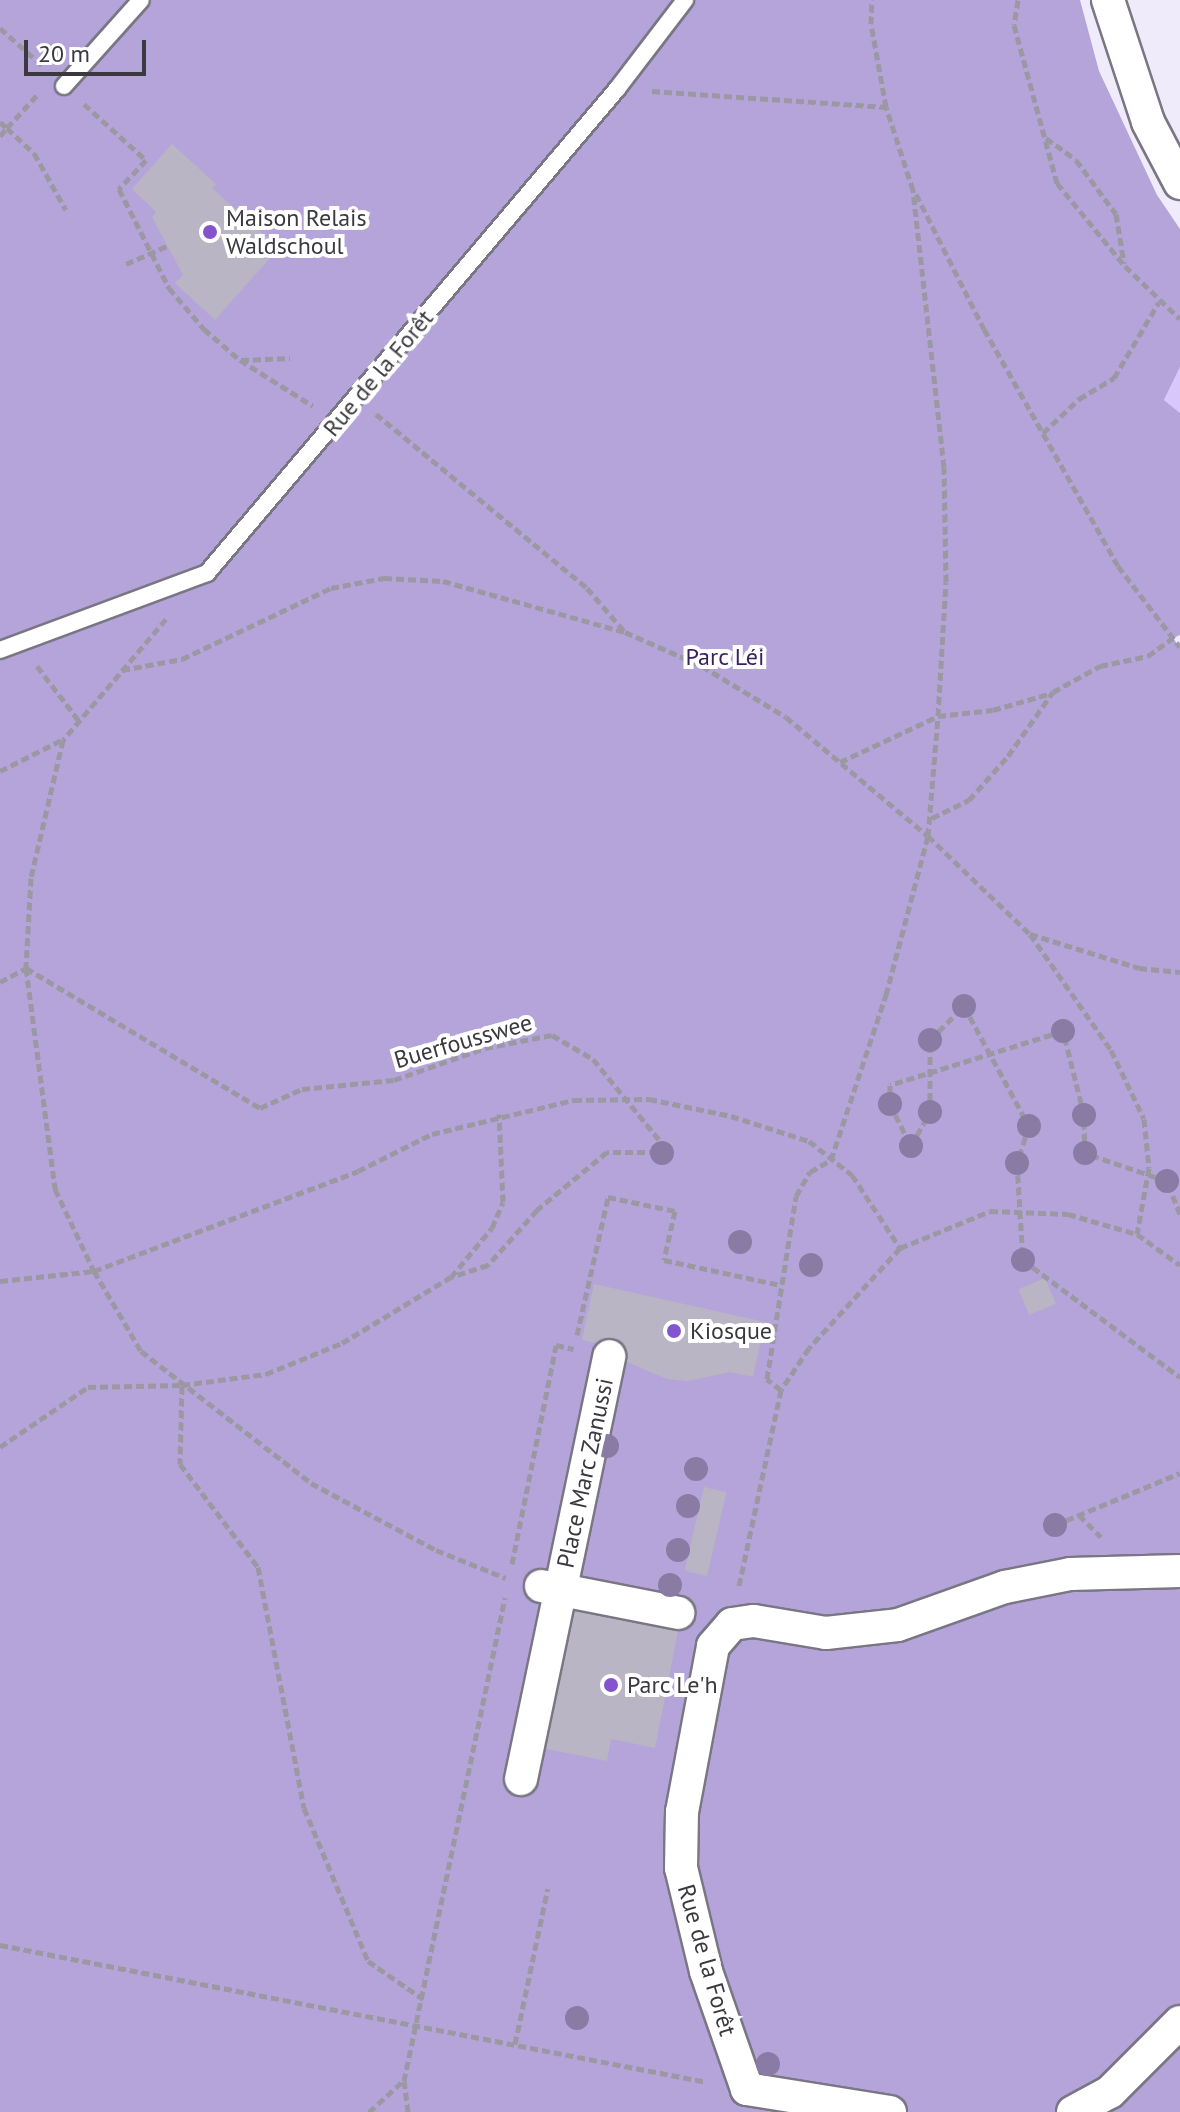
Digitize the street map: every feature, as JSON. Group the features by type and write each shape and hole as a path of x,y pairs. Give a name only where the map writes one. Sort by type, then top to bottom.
{"street":[{"path":"1108,0 1148,122 1180,183"},
{"name":"Place Marc Zanussi","path":"521,1779 540,1586 609,1356"},
{"path":"732,1624 754,1621 826,1633 898,1625 1005,1587 1070,1574 1180,1571"},
{"name":"Place Marc Zanussi","path":"540,1586 678,1613"},
{"name":"Rue de la Forêt","path":"732,1624 713,1646 682,1812 681,1868 706,1971 747,2089"},
{"path":"1073,2112 1110,2092 1180,2022"},
{"path":"747,2089 890,2112"}],"lane":[{"path":"59,81 141,0"},
{"name":"Rue de la Forêt","path":"0,650 207,573 617,89 685,0"}],"path":[{"path":"872,0 871,24 886,107 913,190 1118,566 1180,647"},
{"path":"1018,0 1014,25 1057,183 1125,266 1180,319"},
{"path":"0,28 146,160 119,189 169,288 204,329 240,360 338,421"},
{"path":"0,136 59,81"},
{"path":"617,89 886,107"},
{"path":"0,122 34,153 66,210"},
{"path":"1045,137 1076,160 1116,214 1125,266"},
{"path":"781,1390 767,1379 796,1196 810,1172 831,1160 886,995 931,819 946,582 944,467 913,190"},
{"path":"126,264 167,246"},
{"path":"1043,433 1079,399 1114,378 1159,302"},
{"path":"240,360 290,358"},
{"path":"356,399 440,462 587,588 625,632"},
{"path":"0,771 63,740 207,573"},
{"path":"122,670 182,659 331,588 384,578 443,581 625,632 714,673 786,717 928,836 1030,934 1111,1050 1144,1119 1149,1168 1137,1234"},
{"path":"839,763 938,716 993,710 1053,692 1100,666 1148,656 1173,638"},
{"path":"20,644 79,721"},
{"path":"931,819 969,800 1008,756 1053,692"},
{"path":"63,740 31,878 26,968 55,1189 94,1271 141,1351 311,1483 486,1574 540,1586"},
{"path":"1030,934 1139,968 1180,972"},
{"path":"0,982 26,968"},
{"name":"Buerfousswee","path":"26,968 260,1108 302,1089 394,1080 485,1048 552,1035 593,1059 669,1152 607,1152 537,1210 488,1265 451,1277"},
{"path":"1180,1214 1167,1181 1085,1153 1084,1115 1063,1031 991,1054 976,1058 962,1063 933,1072 919,1076 890,1085 890,1104 911,1146 930,1112 930,1083 930,1069 930,1040 964,1006 985,1046 993,1059 1029,1126 1017,1163 1023,1260 1180,1377"},
{"path":"0,1281 94,1271 358,1171 432,1134 499,1114 574,1100 649,1099 731,1116 809,1141 852,1175 880,1211 900,1248"},
{"path":"0,1447 88,1387 182,1385 266,1374 342,1343 451,1277 492,1228 503,1202 499,1114"},
{"path":"732,1624 781,1390 809,1348 900,1248 990,1211 1068,1214 1137,1234 1180,1265"},
{"path":"182,1385 180,1464 258,1567 304,1808 368,1961 423,1999"},
{"path":"1055,1525 1180,1473"},
{"path":"515,2044 548,1888"},
{"path":"0,1945 747,2089"},
{"path":"408,2112 404,2081 417,2024"},
{"path":"369,2112 404,2081"}],"shaded area":[{"path":"1180,367 1180,413 1164,400"}],"green space":[{"name":"Parc Léi","path":"0,0 1080,0 1099,71 1157,195 1180,229 1180,367 1164,400 1180,413 1180,635 1173,638 1180,648 1180,2112 0,2112"}],"building":[{"name":"Maison Relais Waldschoul","path":"172,144 216,184 212,188 279,248 215,320 175,283 183,275 152,217 156,212 132,189"},
{"path":"1045,1278 1056,1304 1029,1315 1018,1289"},
{"name":"Kiosque","path":"594,1284 765,1322 753,1377 730,1372 688,1381 667,1379 627,1362 611,1347 582,1340"},
{"path":"704,1487 726,1492 707,1576 685,1571"},
{"name":"Parc Le'h","path":"570,1609 678,1631 655,1748 611,1739 607,1761 542,1748"}],"place":[{"name":"Maison Relais Waldschoul","path":"210,232"},
{"name":"Kiosque","path":"674,1331"},
{"name":"Parc Le'h","path":"611,1685"}]}
